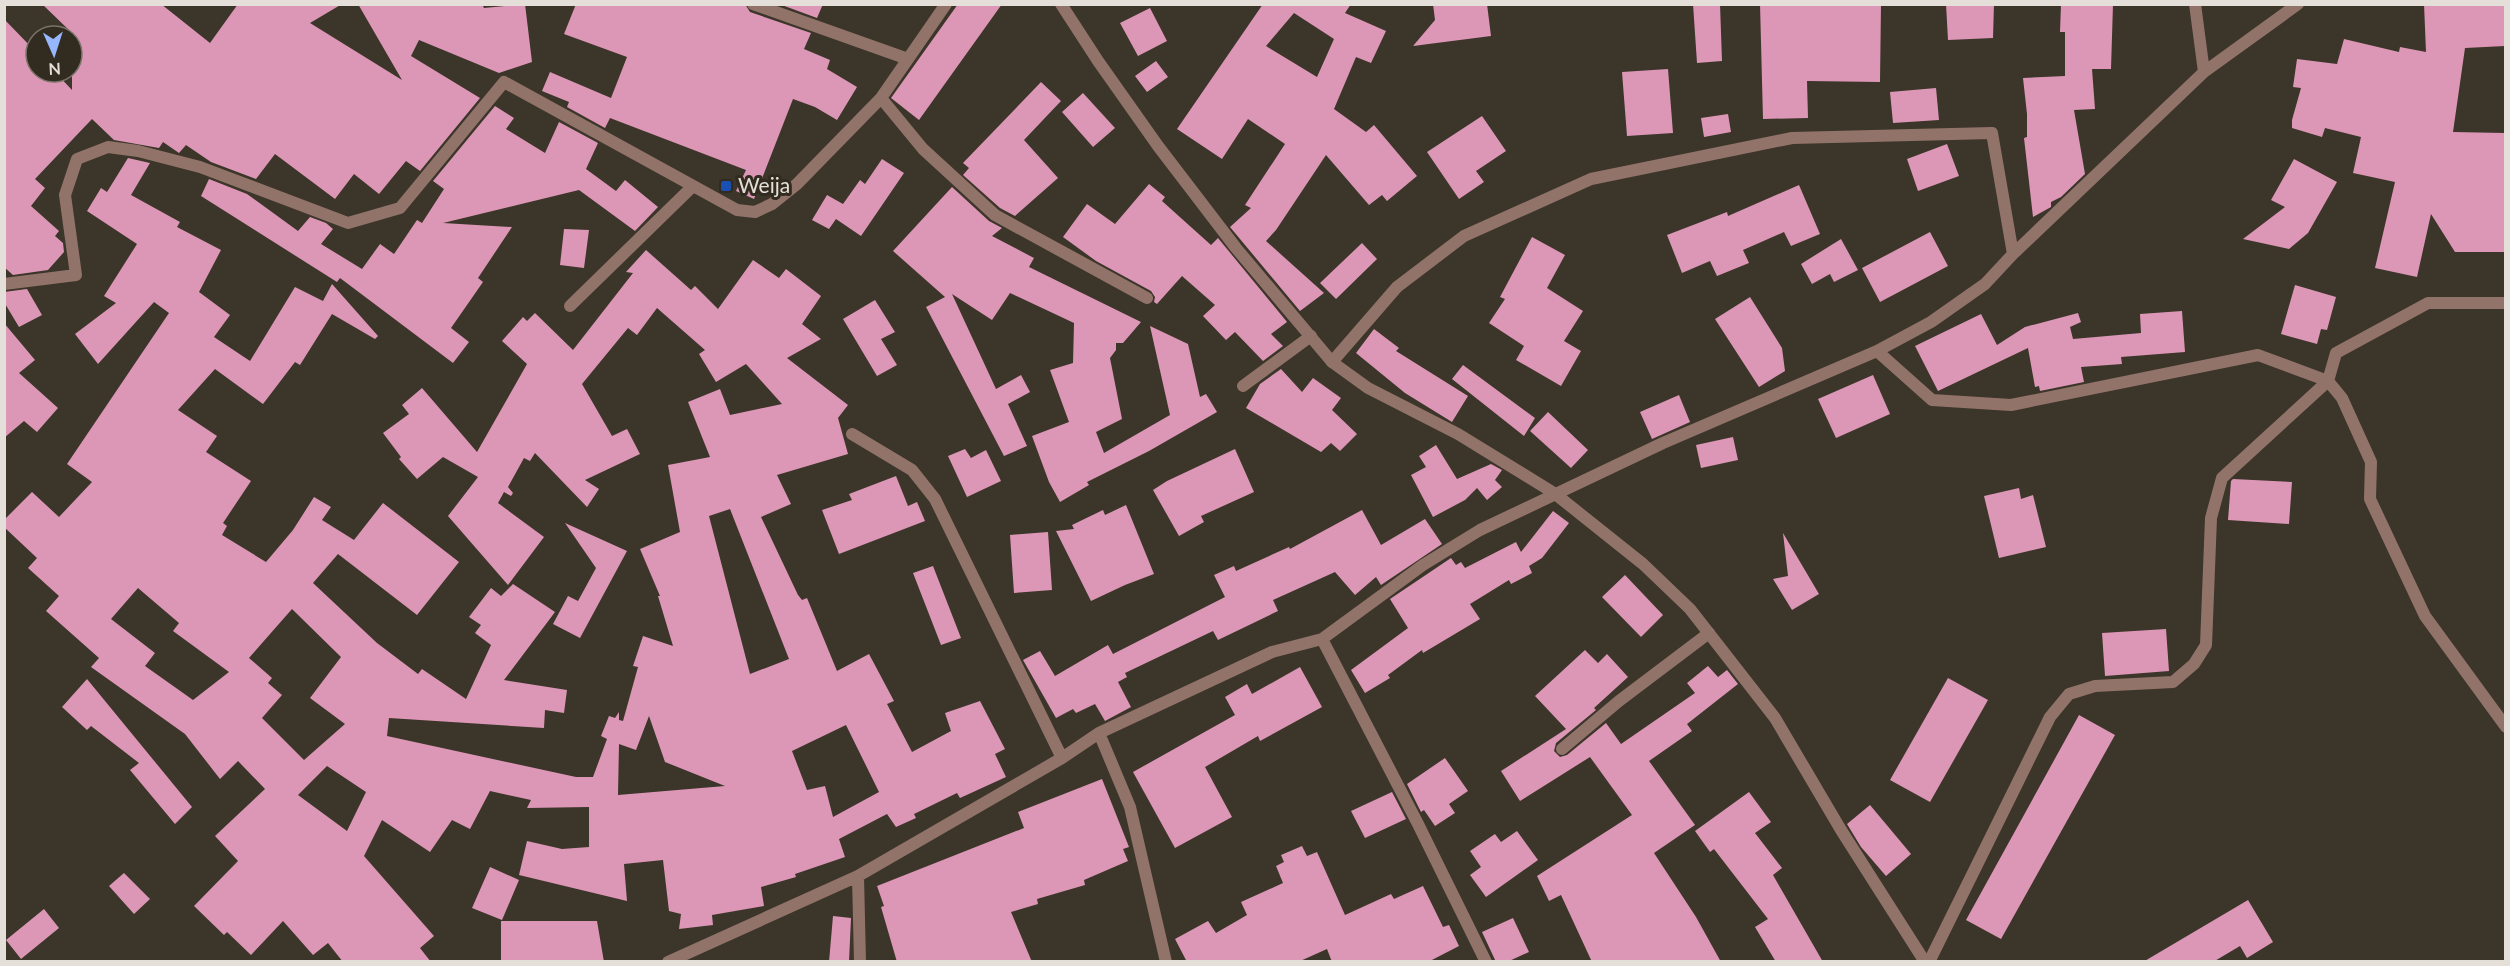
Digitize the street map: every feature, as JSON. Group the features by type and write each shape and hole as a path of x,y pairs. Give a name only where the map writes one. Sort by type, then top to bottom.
{"street":[{"path":"753,4 908,59"},
{"path":"4,284 76,275 65,195 77,159 108,147 138,151 200,167 348,223 400,208 504,82 737,210 755,212 772,204 796,184 881,98 946,4"},
{"path":"1061,4 1158,146 1236,248 1332,362 1368,388 1458,434 1554,493 1643,564 1690,609 1775,718 1841,830 1927,962"},
{"path":"2195,4 2204,72"},
{"path":"668,962 858,876 1062,758 1099,733 1272,652 1322,639 1423,565 1480,530 1663,443 1877,351 1931,322 1985,284 2013,254 2204,72 2298,4"},
{"path":"881,98 923,149 995,215 1147,298"},
{"path":"1332,362 1398,287 1464,236 1591,180 1792,138 1992,133 2013,254"},
{"path":"570,306 693,186"},
{"path":"1927,962 2050,717 2069,694 2095,686 2173,682 2194,664 2206,645 2211,518 2222,478 2328,381 2336,352 2428,303 2505,303"},
{"path":"1243,386 1311,336"},
{"path":"1877,351 1932,400 2011,405 2258,355 2328,381 2342,398 2371,462 2370,499 2425,616 2505,727"},
{"path":"852,435 912,470 935,499 1062,758"},
{"path":"1562,749 1619,701 1709,633"},
{"path":"1322,639 1486,962"},
{"path":"1099,733 1130,807 1166,962"},
{"path":"858,876 860,962"}],"building":[{"path":"42,4 161,4 210,43 238,4 342,4 310,23 402,80 358,4 482,4 484,8 525,4 532,62 499,73 419,40 411,56 480,98 420,171 406,161 379,194 354,174 335,199 275,154 256,179 211,162 186,145 179,153 163,142 159,148 114,140 92,119 35,179 45,188 31,206 59,231 55,236 63,243 64,252 48,270 13,275 4,267 4,19 24,40 24,84 66,84 72,90 72,84 84,84 84,24 63,24"},
{"path":"576,4 745,4 750,12 811,33 804,49 830,60 827,69 857,87 837,120 815,107 793,99 754,199 736,191 746,170 610,118 605,128 567,107 569,102 542,91 550,72 611,98 627,57 564,34"},
{"path":"779,4 823,4 817,18"},
{"path":"958,4 1002,4 919,120 891,98"},
{"path":"1263,4 1351,4 1345,13 1386,31 1371,63 1356,57 1334,109 1366,132 1374,125 1417,176 1387,201 1382,195 1369,205 1326,155 1276,230 1266,241 1324,293 1300,311 1230,227 1251,208 1245,205 1285,144 1248,119 1222,159 1177,129","holes":["1294,13 1334,39 1317,77 1266,46"]},
{"path":"1433,4 1487,4 1491,36 1413,46 1435,20"},
{"path":"1693,4 1720,4 1722,61 1697,63"},
{"path":"1760,4 1881,4 1880,82 1807,81 1808,118 1763,119"},
{"path":"1946,4 1994,4 1993,38 1948,40"},
{"path":"2061,4 2113,4 2111,69 2092,69 2095,109 2074,110 2085,174 2061,197 2051,202 2051,207 2033,217 2024,138 2027,137 2027,114 2023,78 2065,76 2065,32 2060,32"},
{"path":"2424,4 2505,4 2505,46 2465,48 2453,132 2505,133 2505,252 2455,252 2431,214 2417,277 2375,268 2395,182 2353,173 2361,137 2325,128 2322,137 2292,128 2292,120 2301,88 2293,87 2297,59 2337,64 2344,39 2399,52 2400,47 2426,52"},
{"path":"1150,8 1167,41 1138,56 1120,23"},
{"path":"1156,61 1168,77 1147,92 1135,76"},
{"path":"1668,69 1673,133 1627,136 1622,72"},
{"path":"1041,82 1061,101 1024,140 1058,178 1015,216 1000,208 963,175 969,168 963,163"},
{"path":"1936,88 1939,120 1893,123 1890,92"},
{"path":"1083,93 1115,128 1093,147 1062,112"},
{"path":"495,106 514,118 506,129 545,153 559,122 598,143 586,169 616,191 625,180 658,207 635,231 579,190 443,223 512,227 478,278 483,282 451,328 469,342 453,363 340,278 337,282 201,196 209,179 247,194 298,231 310,217 326,223 333,229 321,244 362,269 380,244 394,254 417,220 422,223 444,189 433,181"},
{"path":"1728,114 1731,132 1704,137 1701,118"},
{"path":"1482,116 1506,151 1476,171 1484,182 1459,199 1427,152"},
{"path":"1947,144 1959,176 1918,191 1907,159"},
{"path":"128,158 150,163 131,195 180,222 177,227 221,250 199,292 230,315 214,337 250,361 295,287 323,301 332,284 378,336 375,339 332,314 300,365 295,362 263,404 215,369 178,410 217,436 206,452 251,481 223,523 227,526 222,535 266,562 293,530 314,497 331,507 322,520 354,540 383,503 459,562 417,615 338,554 313,583 377,643 418,674 422,669 466,699 491,645 475,633 481,625 469,617 491,588 501,596 513,584 555,612 504,680 567,690 564,713 545,710 544,728 389,718 387,736 576,777 593,777 607,739 601,736 609,716 615,718 619,712 619,720 623,721 638,667 633,666 643,636 673,646 658,596 660,596 640,549 680,532 668,465 710,457 688,402 720,389 730,415 782,404 746,364 716,382 699,354 705,350 657,308 637,335 628,328 582,384 612,436 627,429 640,454 585,480 599,489 587,507 535,453 530,461 524,458 508,487 513,493 511,496 504,492 498,503 544,537 508,585 448,516 478,477 443,457 417,479 399,459 401,457 383,433 409,414 402,405 422,388 477,452 527,364 502,341 523,317 527,321 535,313 573,350 633,273 626,272 646,250 691,290 695,286 718,309 753,260 779,278 786,269 821,296 802,324 821,339 787,358 848,405 838,418 848,454 777,475 791,504 761,517 798,595 802,600 807,598 837,671 869,654 894,701 887,704 912,752 951,731 945,713 980,701 1005,749 995,754 1006,777 960,798 957,793 914,814 916,818 896,827 887,814 839,839 845,857 795,874 796,877 761,887 764,906 712,915 713,925 679,929 681,914 669,911 663,860 624,864 627,901 519,875 527,841 562,849 589,847 589,807 527,808 531,800 490,791 470,829 452,820 430,852 382,820 364,856 434,936 420,948 431,962 343,962 328,943 313,955 283,921 251,955 227,932 224,935 194,906 238,861 215,836 265,789 238,761 220,779 185,734 91,667 99,658 46,611 59,596 28,568 37,558 4,527 4,520 32,492 59,517 92,482 67,464 169,313 154,302 98,364 75,334 116,303 104,296 137,244 87,211 101,188 107,192","holes":["730,509 789,659 750,674 709,516","138,588 179,623 173,631 229,672 193,700 145,666 155,653 111,619","292,609 341,657 310,698 345,724 304,760 262,718 282,695 268,683 272,678 249,658","649,716 665,762 725,786 618,795 619,744 636,750","846,725 879,792 833,817 825,786 807,790 792,751","327,766 366,792 347,831 298,795"]},
{"path":"882,159 904,173 861,236 836,219 829,229 812,220 827,195 843,204 860,180 865,184"},
{"path":"2294,159 2337,182 2308,233 2289,249 2243,239 2285,207 2271,200"},
{"path":"1149,184 1165,197 1162,201 1211,245 1218,238 1287,322 1271,334 1283,346 1263,361 1235,332 1226,340 1203,316 1215,305 1182,276 1157,304 1154,302 1155,297 1151,291 1096,261 1063,237 1087,204 1115,224"},
{"path":"1799,185 1820,234 1791,246 1784,232 1743,250 1749,263 1717,276 1710,261 1682,273 1667,235 1727,212 1728,216"},
{"path":"952,187 989,221 1002,228 992,236 1034,258 1029,267 1141,322 1123,343 1116,343 1116,350 1110,358 1122,419 1096,432 1104,453 1170,415 1150,326 1188,344 1200,397 1206,394 1217,412 1149,451 1087,482 1089,485 1060,502 1049,482 1032,436 1069,422 1050,370 1073,363 1074,323 1010,293 992,320 952,294 996,389 1021,375 1030,392 1008,404 1027,446 1004,456 926,307 945,297 893,251"},
{"path":"564,229 589,230 584,268 560,265"},
{"path":"1930,232 1948,266 1880,302 1862,268"},
{"path":"1532,237 1565,255 1547,288 1583,311 1564,341 1581,351 1561,386 1516,360 1524,346 1489,323 1505,299 1500,297"},
{"path":"1841,239 1858,270 1834,282 1830,274 1812,284 1801,264"},
{"path":"1362,243 1377,259 1336,299 1320,283"},
{"path":"2295,285 2336,297 2327,330 2321,329 2317,344 2281,334"},
{"path":"27,289 42,315 19,327 4,302 4,292"},
{"path":"1750,297 1782,348 1785,371 1759,387 1715,319"},
{"path":"875,300 895,332 881,339 897,365 877,376 843,319"},
{"path":"2182,311 2185,352 2121,357 2122,364 2081,367 2084,382 2040,391 2039,386 2035,387 2028,348 1938,391 1915,346 1981,314 1997,345 2025,327 2078,313 2081,322 2070,327 2073,339 2141,333 2140,314"},
{"path":"4,323 35,360 19,373 58,408 37,432 24,421 4,438"},
{"path":"1374,329 1399,348 1396,351 1468,396 1452,422 1405,393 1356,353"},
{"path":"1463,365 1535,418 1524,436 1452,379"},
{"path":"1281,369 1302,392 1313,378 1341,398 1332,410 1357,434 1340,451 1331,443 1321,452 1246,408 1260,384"},
{"path":"1873,375 1890,414 1836,438 1818,399"},
{"path":"1679,395 1690,422 1652,439 1640,412"},
{"path":"1548,412 1588,450 1571,468 1530,431"},
{"path":"1733,437 1738,460 1701,468 1696,445"},
{"path":"1436,445 1457,479 1491,464 1502,470 1495,480 1502,487 1487,500 1477,488 1465,500 1433,517 1411,475 1426,467 1419,456"},
{"path":"965,449 971,458 986,450 1001,481 967,497 948,456"},
{"path":"1235,449 1254,492 1201,516 1204,522 1179,536 1153,490"},
{"path":"896,476 908,506 917,502 925,521 839,554 822,510 852,500 849,494"},
{"path":"2233,479 2292,482 2289,524 2228,520"},
{"path":"2019,488 2021,499 2033,495 2046,547 1999,558 1984,496"},
{"path":"1126,505 1154,574 1091,601 1056,531 1074,529 1072,525 1103,510 1105,515"},
{"path":"1362,510 1381,545 1425,519 1442,544 1381,585 1376,577 1355,595 1335,572 1273,600 1278,611 1218,640 1213,631 1125,673 1127,677 1118,682 1131,707 1105,721 1095,704 1076,713 1073,709 1056,718 1023,660 1040,651 1055,676 1108,645 1113,654 1225,597 1214,575 1234,566 1236,571 1289,547 1290,549"},
{"path":"1553,511 1569,523 1542,558 1529,566 1532,573 1511,584 1509,580 1470,604 1480,619 1423,653 1422,650 1388,675 1390,678 1365,693 1351,670 1408,628 1390,599 1451,558 1456,565 1461,562 1465,568 1516,542 1521,552"},
{"path":"565,523 627,551 580,638 553,624 568,596 578,601 596,568"},
{"path":"1048,532 1052,590 1014,593 1010,535"},
{"path":"1783,533 1819,594 1792,610 1773,579 1788,576"},
{"path":"933,566 961,638 941,645 913,573"},
{"path":"1625,575 1663,615 1641,637 1602,597"},
{"path":"2166,629 2169,671 2105,676 2102,633"},
{"path":"1585,650 1598,663 1607,654 1628,677 1594,708 1596,710 1556,743 1554,751 1560,757 1567,755 1606,723 1621,744 1695,693 1687,683 1708,666 1718,677 1727,670 1738,684 1687,724 1692,731 1649,761 1695,825 1654,853 1696,917 1721,962 1592,962 1561,895 1549,901 1537,876 1632,815 1590,757 1520,801 1501,771 1566,729 1535,696"},
{"path":"1300,667 1322,707 1260,741 1258,736 1205,767 1232,817 1175,848 1133,772 1235,715 1225,697 1247,684 1252,694"},
{"path":"1948,678 1988,700 1930,802 1890,780"},
{"path":"87,679 192,807 175,824 130,770 139,763 91,726 87,730 62,707"},
{"path":"2079,715 2115,735 2001,939 1966,920"},
{"path":"1445,758 1468,791 1449,804 1455,813 1435,826 1424,810 1421,812 1407,784"},
{"path":"1102,779 1129,847 1123,849 1128,861 1084,880 1085,885 1037,899 1038,904 1011,912 1032,962 897,962 877,886 1024,828 1018,812"},
{"path":"1392,792 1406,819 1365,838 1351,811"},
{"path":"1749,792 1771,822 1755,833 1782,868 1773,875 1823,962 1776,962 1755,927 1768,919 1714,849 1710,852 1695,831"},
{"path":"1870,805 1911,854 1886,876 1861,847 1847,824"},
{"path":"1517,831 1538,860 1486,897 1470,875 1481,867 1470,851 1495,834 1501,842"},
{"path":"1302,846 1307,856 1317,852 1345,915 1391,894 1394,899 1423,886 1443,927 1449,925 1459,946 1428,962 1332,962 1327,949 1298,962 1187,962 1175,939 1208,921 1216,933 1247,915 1241,902 1283,883 1276,866 1284,862 1281,855"},
{"path":"490,867 519,880 502,920 472,908"},
{"path":"124,873 150,899 134,914 109,886"},
{"path":"2248,900 2273,942 2247,958 2240,946 2213,962 2143,962"},
{"path":"44,909 59,928 21,959 6,940"},
{"path":"833,916 851,918 849,962 829,962"},
{"path":"1513,918 1529,952 1507,962 1496,962 1482,932"},
{"path":"501,921 597,921 604,962 501,962"}],"place":[{"name":"Weija","path":"726,186"}]}
